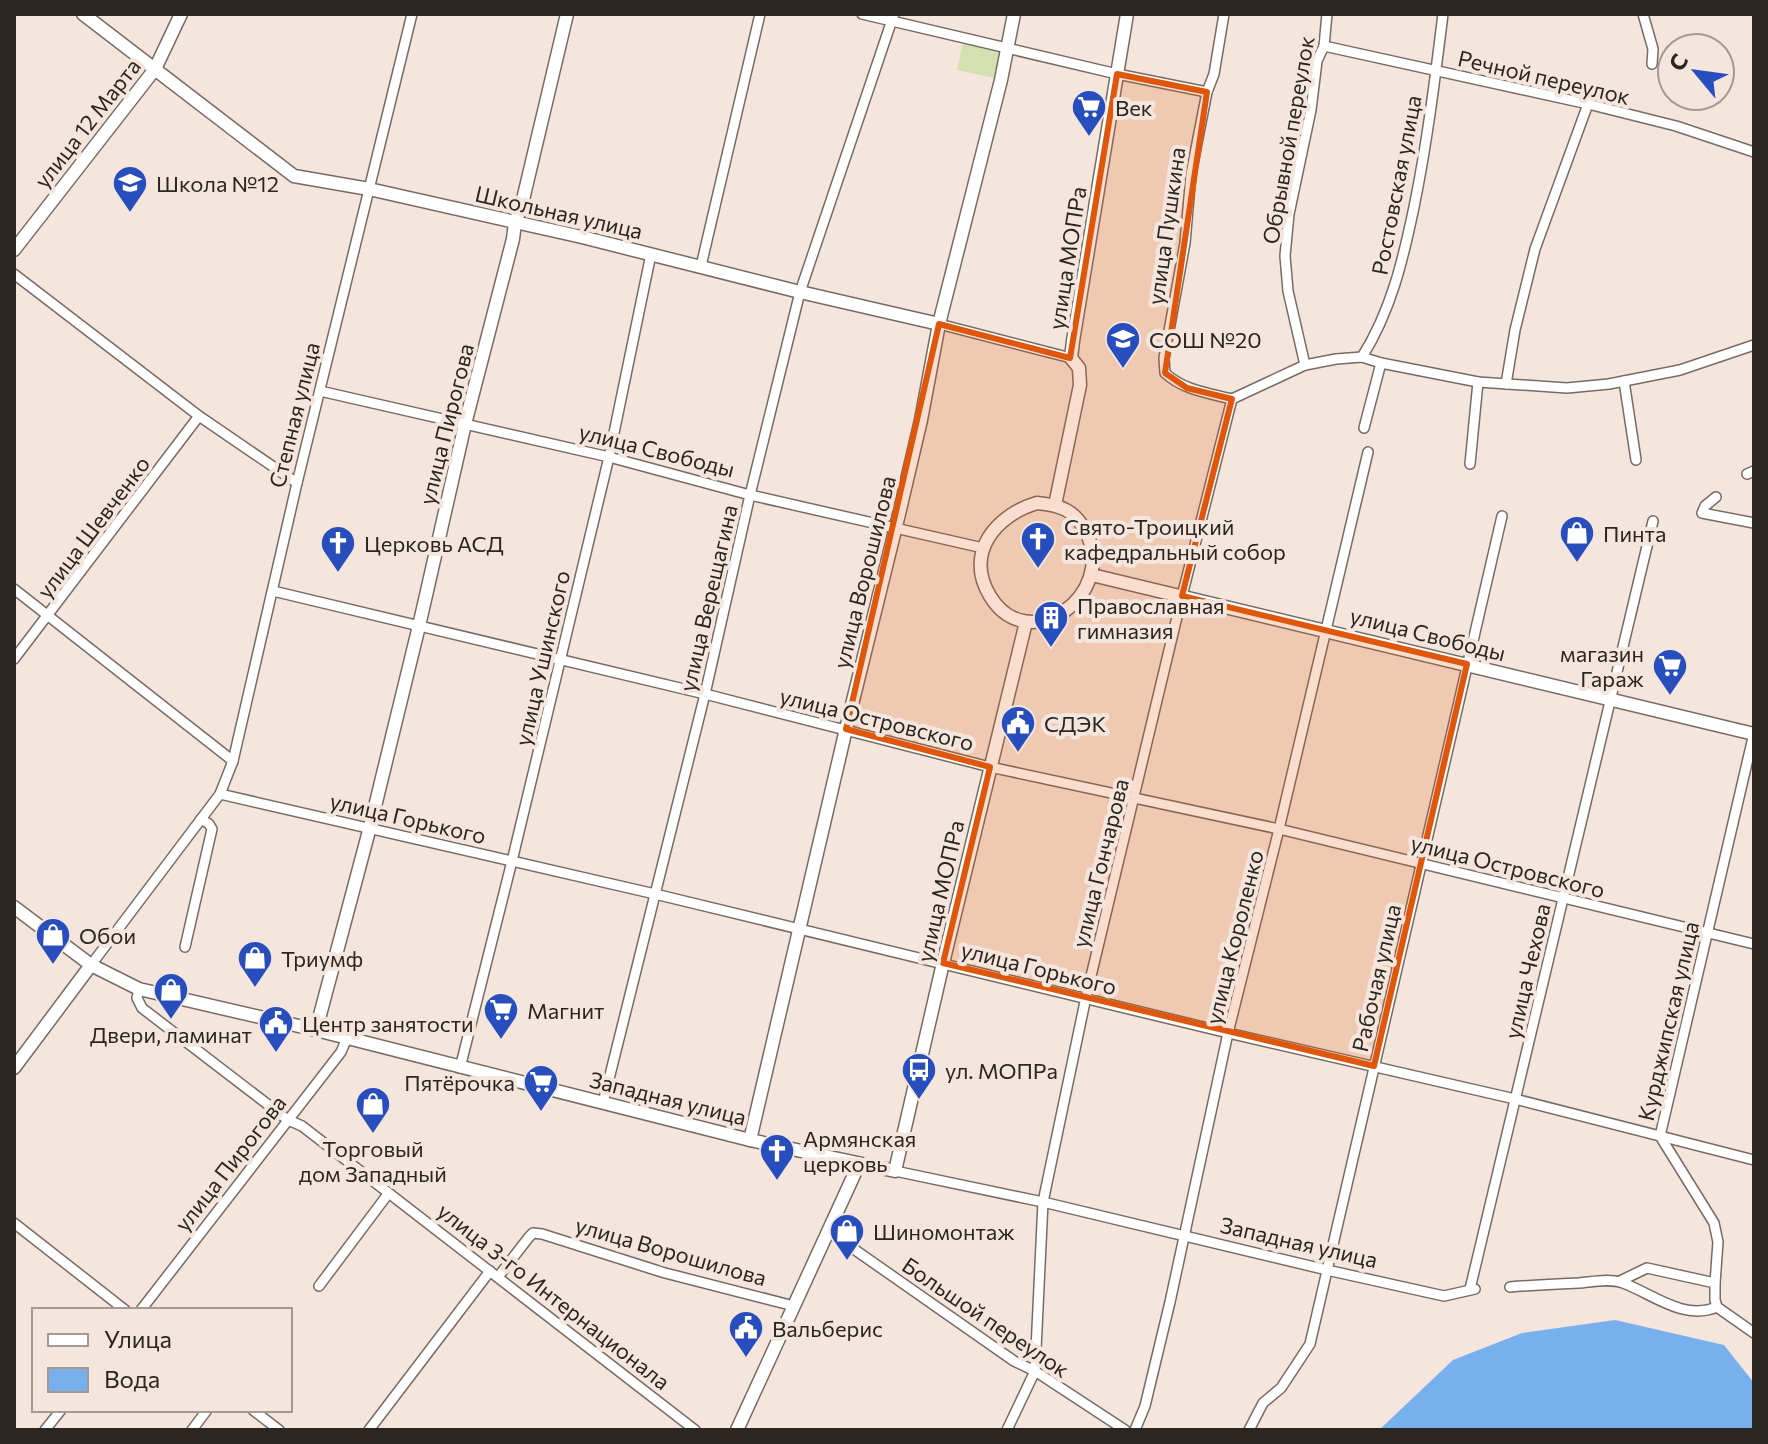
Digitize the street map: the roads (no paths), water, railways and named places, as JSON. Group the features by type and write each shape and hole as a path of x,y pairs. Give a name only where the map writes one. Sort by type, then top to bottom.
{"main road":[{"name":"Школьная улица","path":"83,14 294,176 369,189 515,222 939,324"},
{"name":"улица 12 Марта","path":"14,250 155,69 181,14"},
{"name":"улица Пирогова","path":"316,1030 370,827 465,424 567,14"},
{"name":"улица Ворошилова","path":"750,1140 1014,14"},
{"name":"улица МОПРа","path":"1055,505 1080,385 1079,368 1071,358 1127,14"},
{"path":"1037,503 1055,505 1069,511 1081,523 1090,540 1094,558 1092,575 1072,605 1057,616 1042,622 1026,622 1000,609 991,598 983,578 983,548 988,537 1008,515 1037,503"},
{"name":"улица Свободы","path":"1092,575 1754,734"},
{"name":"улица МОПРа","path":"895,1171 1026,622"},
{"path":"14,907 91,965"},
{"name":"Западная улица","path":"91,965 139,989 316,1030 750,1140 895,1171"},
{"name":"Степная улица","path":"14,1068 91,965"},
{"path":"737,1430 859,1164"}],"street":[{"name":"Степная улица","path":"91,965 220,794 233,761 297,483 412,14"},
{"path":"701,266 760,14"},
{"path":"862,14 894,18 1008,49 1207,92"},
{"name":"улица Пушкина","path":"1224,14 1191,174 1185,243 1164,358 1165,373 1174,382 1232,399"},
{"name":"Обрывной переулок","path":"1305,365 1288,291 1285,256 1289,214 1311,110 1317,61 1324,46 1327,14"},
{"name":"Ростовская улица","path":"1362,357 1377,333 1399,274 1422,167 1443,14"},
{"path":"1643,14 1653,49 1652,64"},
{"name":"улица Верещагина","path":"603,1103 705,694 800,292 894,18"},
{"name":"Речной переулок","path":"1324,46 1588,104 1676,126 1754,152"},
{"path":"1506,384 1532,259 1588,104"},
{"name":"улица Ушинского","path":"460,1068 609,457 651,254"},
{"path":"14,274 199,416 297,483"},
{"name":"Школьная улица","path":"939,324 1071,358"},
{"path":"1232,399 1305,365 1336,359 1362,357 1478,382 1567,388 1680,370 1754,345"},
{"path":"1364,428 1381,363"},
{"path":"1624,381 1636,460"},
{"path":"1470,464 1478,382"},
{"name":"улица Свободы","path":"320,391 983,548"},
{"name":"улица Гончарова","path":"1007,1430 1035,1371 1043,1202 1086,997 1232,399"},
{"name":"улица Шевченко","path":"14,659 199,416"},
{"name":"улица Короленко","path":"1135,1430 1145,1406 1228,1033 1368,452"},
{"path":"1716,497 1702,513 1754,523"},
{"name":"Рабочая улица","path":"1249,1430 1263,1403 1281,1388 1310,1344 1502,516"},
{"name":"улица Чехова","path":"1472,1289 1653,521"},
{"path":"14,589 233,761"},
{"name":"улица Островского","path":"273,591 705,694 990,767 1279,829 1754,944"},
{"name":"Курджипская улица","path":"1717,1307 1718,1242 1714,1223 1660,1136 1754,734"},
{"name":"улица Горького","path":"220,794 1515,1099 1754,1160"},
{"path":"185,947 212,829 201,819"},
{"name":"улица 3-го Интернационала","path":"139,989 137,998 142,1008 494,1274 684,1426 695,1430"},
{"name":"улица Пирогова","path":"143,1308 341,1052 347,1038"},
{"name":"Западная улица","path":"895,1171 1043,1202 1444,1296 1472,1289"},
{"path":"319,1286 388,1194"},
{"path":"14,1223 122,1308"},
{"name":"Большой переулок","path":"828,1231 1014,1361 1035,1371 1125,1430"},
{"name":"улица Ворошилова","path":"494,1274 533,1233 665,1273 794,1306"},
{"path":"1510,1287 1620,1281 1647,1268 1715,1283"},
{"path":"369,1430 494,1274"},
{"path":"1620,1281 1689,1311 1706,1312 1717,1307 1754,1333"},
{"path":"45,1430 59,1412"},
{"path":"192,1430 206,1412"},
{"path":"256,1412 279,1430"}],"water":[{"path":"1615,1320 1724,1345 1754,1383 1754,1430 1379,1430 1453,1360 1522,1333"}],"place":[{"name":"Век","path":"1089,138"},
{"name":"Школа №12","path":"130,214"},
{"name":"СОШ №20","path":"1123,370"},
{"name":"Пинта","path":"1577,564"},
{"name":"Свято-Троицкий кафедральный собор","path":"1038,570"},
{"name":"Церковь АСД","path":"338,574"},
{"name":"Православная гимназия","path":"1051,649"},
{"name":"магазин Гараж","path":"1670,697"},
{"name":"СДЭК","path":"1018,754"},
{"name":"Обои","path":"53,966"},
{"name":"Триумф","path":"255,989"},
{"name":"Двери, ламинат","path":"171,1021"},
{"name":"Магнит","path":"501,1041"},
{"name":"Центр занятости","path":"276,1054"},
{"name":"ул. МОПРа","path":"919,1101"},
{"name":"Пятёрочка","path":"541,1113"},
{"name":"Торговый дом Западный","path":"373,1135"},
{"name":"Армянская церковь","path":"777,1182"},
{"name":"Шиномонтаж","path":"847,1262"},
{"name":"Вальберис","path":"746,1359"}]}
